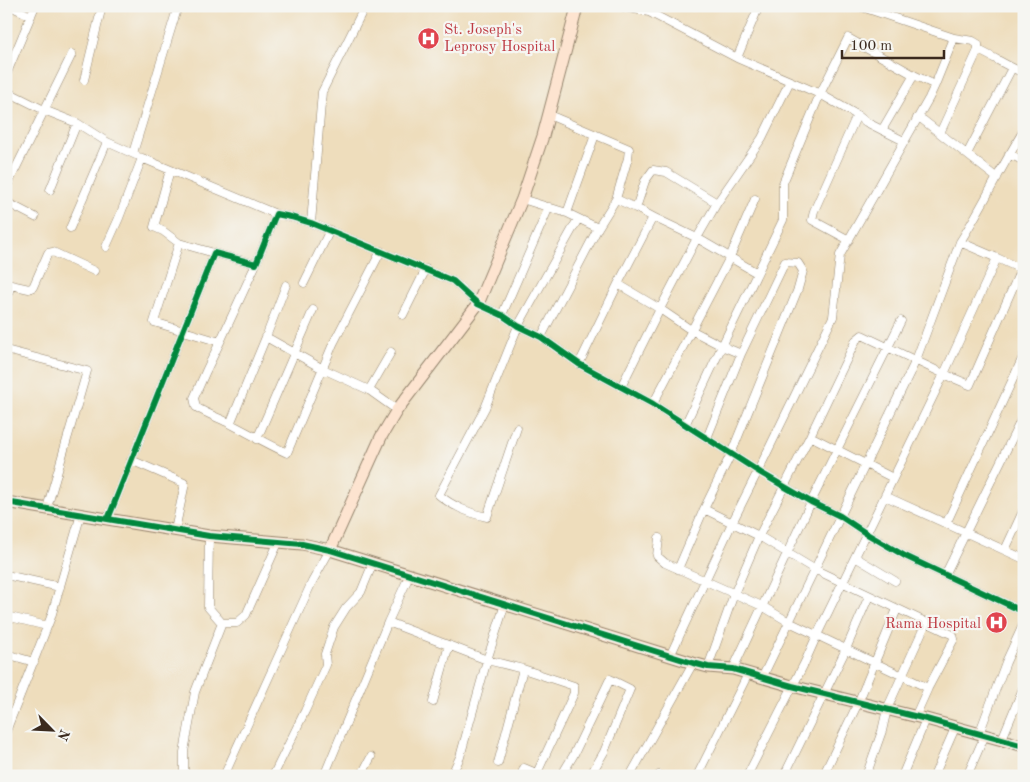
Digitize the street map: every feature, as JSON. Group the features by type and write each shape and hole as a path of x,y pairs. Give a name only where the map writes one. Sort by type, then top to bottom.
{"street":[{"path":"10,6 31,16"},
{"path":"6,75 35,6"},
{"path":"84,80 102,6"},
{"path":"133,153 178,6"},
{"path":"311,222 322,92 365,6"},
{"path":"224,776 312,582 330,550 381,438 397,410 478,304 522,199 543,136 576,6"},
{"path":"620,6 649,12 736,58 820,94 866,122 904,141"},
{"path":"736,58 759,6"},
{"path":"859,6 954,38 973,41 978,44 978,50 940,133"},
{"path":"685,425 783,220 782,183 820,94 848,38 935,86"},
{"path":"670,656 704,580 833,317 840,256 935,86 954,38"},
{"path":"978,50 1024,73"},
{"path":"6,188 72,54"},
{"path":"967,154 1012,68"},
{"path":"882,130 914,75"},
{"path":"621,387 697,238 717,203 762,138 790,81"},
{"path":"6,91 44,110 77,123 107,142 170,170 276,214 311,222 453,280 478,304 541,337 579,364 653,404 758,471 811,502 840,516 905,556 1024,612"},
{"path":"541,337 598,228 616,199 629,149 549,115"},
{"path":"849,240 812,220 814,211 857,115"},
{"path":"917,118 923,120 997,178"},
{"path":"50,190 77,123"},
{"path":"762,678 916,360 960,242 1024,130"},
{"path":"567,213 595,135"},
{"path":"70,228 107,142"},
{"path":"1009,154 1024,161"},
{"path":"106,247 142,158"},
{"path":"170,170 154,227 179,243 256,264"},
{"path":"636,208 645,181 653,170 666,172 717,203"},
{"path":"522,199 567,213 598,228"},
{"path":"616,199 697,238 757,273"},
{"path":"653,404 730,257 755,200"},
{"path":"6,202 35,217"},
{"path":"502,315 549,207"},
{"path":"276,214 256,264 194,398 196,407 287,453 333,344 381,251"},
{"path":"579,364 653,217"},
{"path":"517,428 487,517 477,515 439,495 485,408 518,326 578,219"},
{"path":"304,283 330,230"},
{"path":"708,667 734,594 759,536 856,340 862,335 970,385 1022,265 997,258 960,242"},
{"path":"179,243 154,322 220,342"},
{"path":"6,299 8,284 28,289 33,287 48,253 53,252 94,271"},
{"path":"108,519 214,253"},
{"path":"747,776 867,534 997,258"},
{"path":"678,569 704,509 731,454 798,289 803,272 798,264 785,262 742,354 706,438"},
{"path":"402,315 426,269"},
{"path":"618,284 691,330 742,354"},
{"path":"230,424 286,285"},
{"path":"257,439 313,310"},
{"path":"733,669 786,553 900,322"},
{"path":"266,336 323,369 369,390 397,410"},
{"path":"6,350 87,371 47,508"},
{"path":"369,390 391,352"},
{"path":"946,524 1024,355"},
{"path":"945,575 1024,414"},
{"path":"810,436 894,478"},
{"path":"131,460 184,483 175,530"},
{"path":"885,496 1024,559"},
{"path":"6,502 209,536 302,544 330,550 692,663 708,667 733,669 1024,746"},
{"path":"704,509 759,536 814,569 953,635 954,639 928,688 921,718 902,776"},
{"path":"1005,550 1024,509"},
{"path":"6,731 47,626 81,514"},
{"path":"209,536 208,608 222,623 237,623 246,615 278,543"},
{"path":"659,538 657,556 665,563 762,606 789,622 928,688"},
{"path":"855,557 895,581"},
{"path":"273,776 326,665 325,654 334,627 346,608 361,592 373,563"},
{"path":"6,574 60,587"},
{"path":"324,776 410,574"},
{"path":"784,776 846,650 869,596"},
{"path":"450,776 460,757 505,604"},
{"path":"823,776 858,703 897,609"},
{"path":"6,616 47,626"},
{"path":"388,622 487,660 524,669 574,686 574,693 540,774 524,768 521,776"},
{"path":"184,776 184,752 195,692 222,623"},
{"path":"866,776 882,731 887,709 926,623"},
{"path":"966,776 982,735 1006,662 1024,623"},
{"path":"433,702 449,644"},
{"path":"6,654 34,662"},
{"path":"630,776 692,663"},
{"path":"498,763 524,669"},
{"path":"697,776 748,674"},
{"path":"561,776 573,756 610,679 630,689 604,752 590,776"},
{"path":"1002,739 1024,686"},
{"path":"6,706 15,710"},
{"path":"934,776 955,728"},
{"path":"361,776 371,757"}],"cycle path":[{"path":"108,519 214,253 256,264 276,214 311,223 453,281 478,304 541,337 579,364 653,404 761,473 811,502 840,516 905,556 1024,612"},
{"path":"6,502 209,536 302,544 330,550 693,663 708,667 733,669 1024,746"}],"place":[{"name":"St. Joseph's Leprosy Hospital","path":"428,38"},
{"name":"Rama Hospital","path":"997,623"}]}
